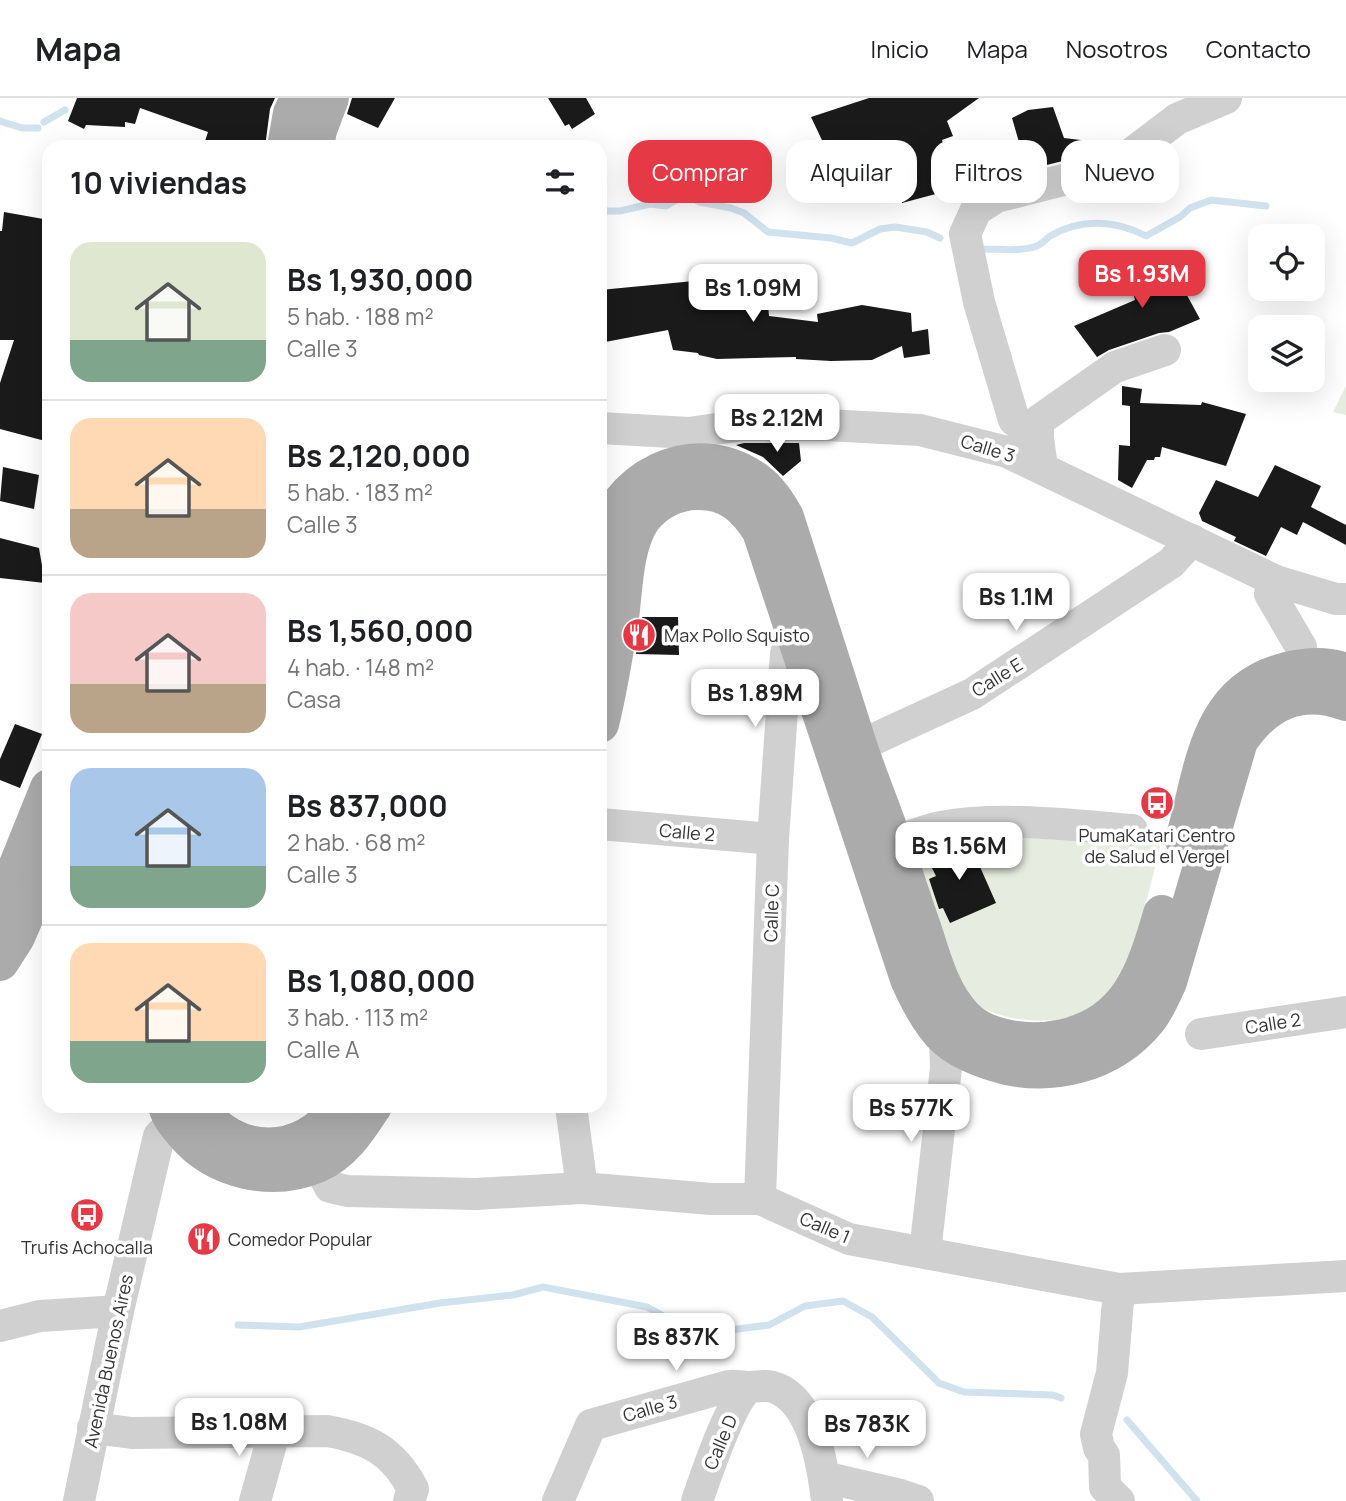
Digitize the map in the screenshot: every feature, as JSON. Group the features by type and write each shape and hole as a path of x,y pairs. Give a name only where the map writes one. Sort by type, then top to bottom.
{"main road":[{"path":"287,140 292,113 299,98"},
{"path":"316,140 330,98"},
{"path":"607,696 628,556 635,535 642,520 654,507 675,494 691,462"},
{"path":"607,526 627,492 653,474 691,462 727,467 755,480 771,494 785,517 806,625 846,750 909,979 918,998 954,1027 975,1027 999,1036 1043,1041 1149,1018 1168,982 1239,741 1264,710 1280,701 1321,667 1346,672"},
{"path":"1305,681 1327,696 1346,702"},
{"path":"846,750 894,842 954,1027"},
{"path":"4,934 42,811"},
{"path":"4,934 42,872"},
{"path":"185,1113 191,1142 228,1166 257,1172 289,1171 317,1163 337,1152 368,1113"},
{"path":"190,1113 209,1121 226,1135 244,1144 272,1147 299,1141 310,1135 320,1129 333,1113"}],"street":[{"path":"1040,453 1014,419 979,302 965,234 976,210 996,197 1114,167 1177,119 1226,98"},
{"path":"1040,453 1038,421 1115,367 1165,350"},
{"name":"Calle 3","path":"607,431 691,462 743,425 826,425 920,430 1007,452 1040,453 1192,540 1276,582 1336,599 1346,599"},
{"name":"Calle E","path":"846,750 972,694 1171,563 1192,540"},
{"path":"1276,582 1270,594 1301,647 1305,681"},
{"name":"Calle C","path":"760,1199 774,839 786,654 806,625"},
{"path":"894,842 941,827 994,823 1132,830"},
{"name":"Calle 2","path":"607,825 774,839"},
{"name":"Calle 2","path":"1201,1034 1346,1012"},
{"path":"925,1252 946,1068 954,1027"},
{"name":"Avenida Buenos Aires","path":"79,1501 118,1311 159,1136 183,1113"},
{"path":"572,1113 582,1188"},
{"name":"Calle 1","path":"317,1163 330,1186 347,1191 476,1194 582,1188 711,1199 760,1199 849,1239 1119,1289 1346,1276"},
{"path":"1119,1289 1112,1373 1097,1434 1104,1455 1105,1488 1119,1501"},
{"path":"0,1326 40,1316 118,1311"},
{"name":"Calle 3","path":"558,1501 591,1425 729,1386 742,1385 775,1387 797,1402 807,1417 826,1489"},
{"name":"Calle D","path":"697,1501 738,1399 749,1387"},
{"path":"93,1428 132,1433 327,1431 356,1436 391,1457 406,1474 411,1495"},
{"path":"255,1501 275,1430"},
{"path":"826,1489 908,1497"}],"shaded area":[{"path":"1346,386 1346,415 1333,412"},
{"path":"987,834 1162,838 1144,910 1126,964 1114,987 1100,1005 1084,1017 1040,1021 1018,1019 968,1002 914,861 916,846"}],"building":[{"path":"77,98 275,98 270,109 266,140 205,140 208,132 140,108 135,124 125,122 125,127 86,125 84,129 68,121"},
{"path":"352,98 395,98 378,128 347,114"},
{"path":"548,98 586,98 595,114 572,129 569,124 565,126"},
{"path":"869,98 979,98 947,121 953,136 931,140 931,195 917,199 917,140 822,140 811,117"},
{"path":"1053,107 1064,138 1081,140 1061,140 1061,161 1047,165 1047,140 1018,140 1012,118 1028,110"},
{"path":"4,212 42,219 42,440 0,429 0,383 14,340 0,340"},
{"path":"1166,257 1200,319 1169,332 1109,350 1097,357 1074,326 1135,300 1128,272"},
{"path":"715,279 750,289 758,288 767,293 769,316 818,322 817,314 862,305 911,313 912,332 928,329 930,354 904,358 902,346 872,360 831,361 796,357 717,359 673,350 668,330 607,342 607,289"},
{"path":"1122,386 1142,389 1140,403 1201,405 1202,402 1246,414 1226,466 1162,447 1160,457 1147,460 1132,488 1118,480 1119,445 1130,446 1130,406 1122,405"},
{"path":"799,443 801,461 783,476 763,457 736,445"},
{"path":"1275,465 1321,486 1311,507 1346,525 1346,545 1303,522 1297,535 1281,527 1266,556 1234,541 1236,537 1202,521 1199,513 1216,480 1258,497"},
{"path":"3,467 39,475 34,509 0,501"},
{"path":"0,538 39,548 42,583 0,578"},
{"path":"642,617 678,617 679,655 636,654"},
{"path":"15,724 42,734 20,788 0,780 0,759"},
{"path":"969,842 996,903 950,923 943,908 939,909 929,879 936,876 928,860 936,857 933,848"}],"waterway":[{"path":"44,122 65,110"},
{"path":"0,121 22,128 38,128"},
{"path":"607,211 650,204 666,206 685,195 700,202 744,213 768,232 831,238 852,243 880,229 895,227 927,232 940,238"},
{"path":"982,249 1031,248 1062,230 1098,223 1123,227 1146,236 1180,217 1190,208 1211,200 1266,206"},
{"path":"238,1325 299,1327 440,1303 513,1295 543,1287 647,1307 678,1324 722,1331 769,1325 805,1306 843,1301 872,1317 939,1383 964,1392 1053,1395 1061,1398"},
{"path":"1127,1420 1197,1501"}],"place":[{"name":"Max Pollo Squisto","path":"639,635"},
{"name":"PumaKatari Centro de Salud el Vergel","path":"1157,803"},
{"name":"Trufis Achocalla","path":"87,1215"},
{"name":"Comedor Popular","path":"204,1239"}]}
